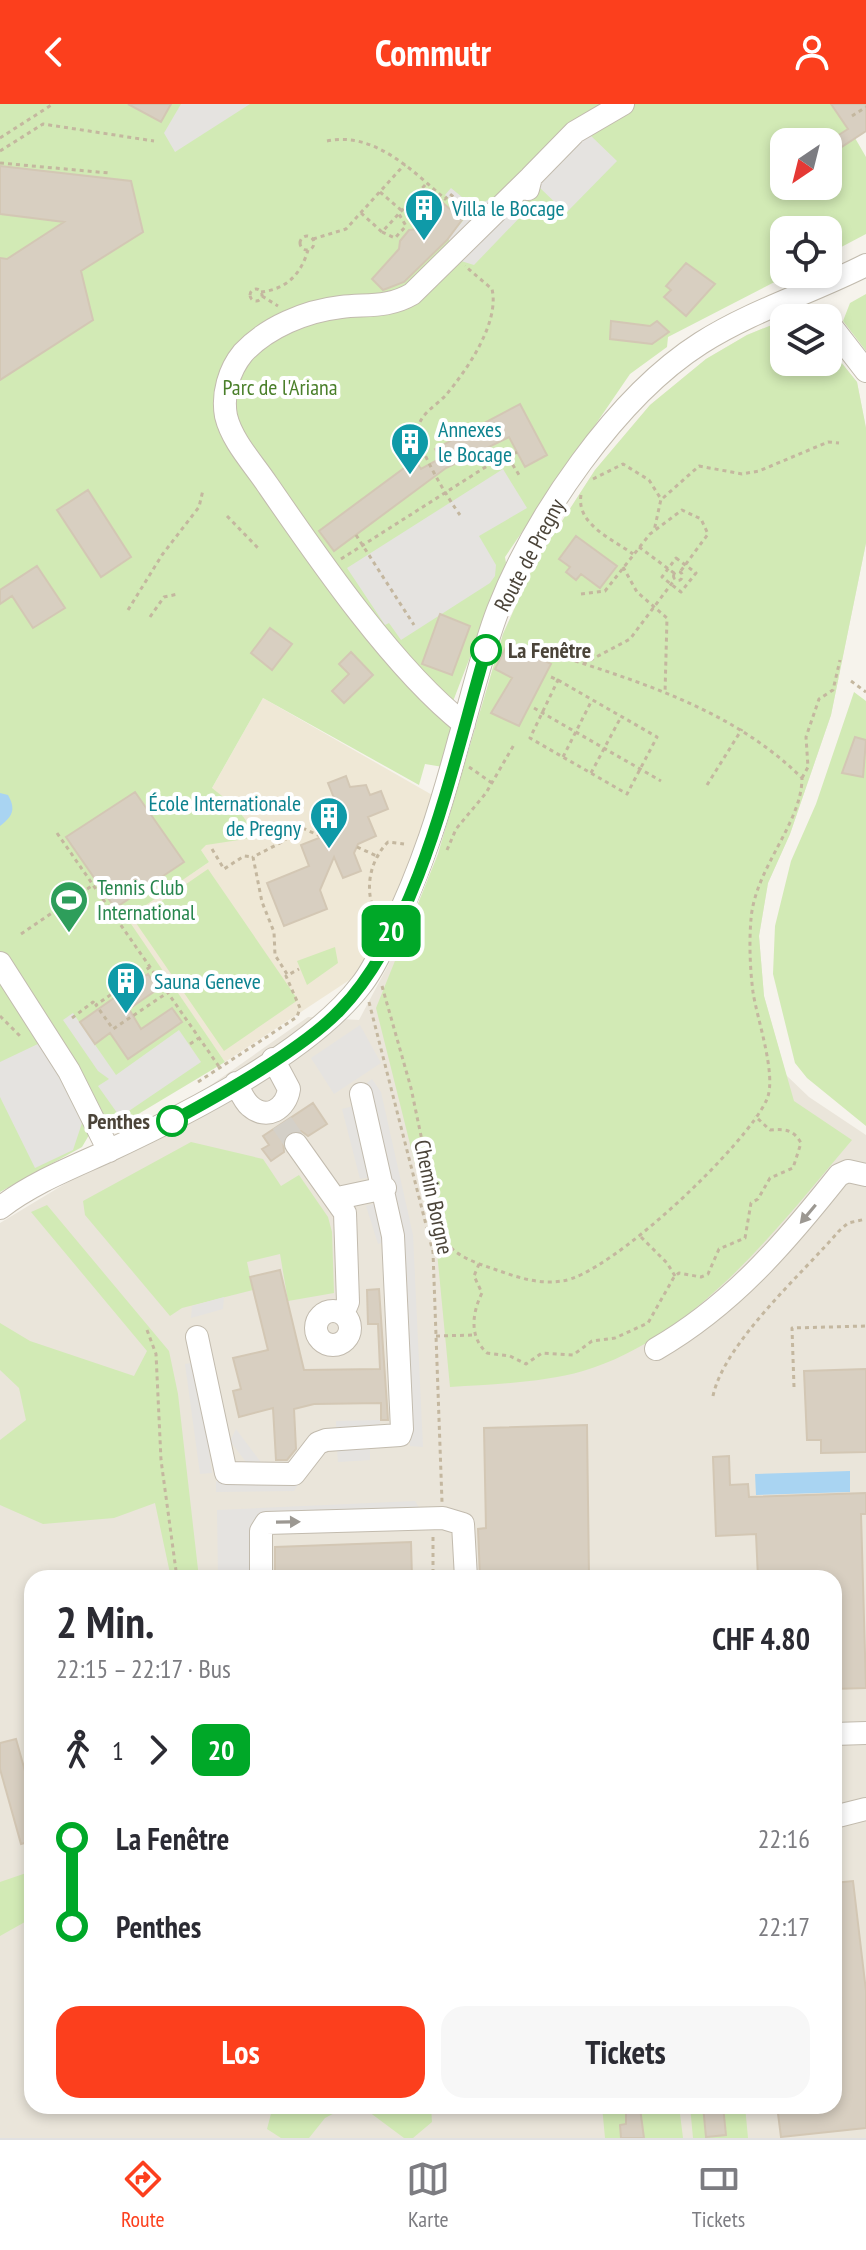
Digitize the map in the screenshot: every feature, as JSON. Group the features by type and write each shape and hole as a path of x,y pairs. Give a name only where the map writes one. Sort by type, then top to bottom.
{"street":[{"path":"464,724 443,707 413,673 327,567 232,431 225,400 230,376 242,355 266,333 319,311 389,305 423,286 509,199 531,182 575,132 623,104"},
{"name":"Route de Pregny","path":"0,1208 40,1183 172,1121 228,1076 273,1059 326,1022 363,983 430,844 494,624 513,575 553,507 612,424 650,383 697,345 763,309 866,265"},
{"path":"813,289 820,304"},
{"path":"842,340 866,371"},
{"path":"0,963 69,1071 109,1151"},
{"path":"228,1076 250,1106 279,1117 289,1089 273,1059"},
{"path":"197,1337 226,1473 294,1474 318,1443 326,1440 400,1435 393,1236 385,1188 361,1094"},
{"path":"296,1144 321,1182 338,1198 345,1213 348,1302 343,1314"},
{"path":"656,1349 713,1313 739,1290 839,1175 848,1171 866,1175"},
{"path":"338,1198 385,1188"},
{"path":"261,1570 261,1531 266,1523 443,1518 463,1524 466,1570"},
{"path":"842,1734 866,1733"},
{"path":"842,1815 866,1809"}],"path":[{"path":"0,138 53,104"},
{"path":"852,116 866,107"},
{"path":"0,151 43,124 154,141"},
{"path":"327,141 358,142 405,164 445,199 450,194 484,224"},
{"path":"0,163 109,173"},
{"path":"308,250 302,247 300,241 305,236 313,239 346,229 405,164"},
{"path":"382,232 427,183"},
{"path":"361,213 382,232 395,238 402,234 406,226 400,212 380,192"},
{"path":"261,292 279,288 300,272 308,250 314,246 313,239"},
{"path":"453,256 492,289 493,295 487,324 469,360 447,393 420,419 420,443 444,493 460,515"},
{"path":"654,531 661,499 699,466 742,474 759,471 828,442 839,443"},
{"path":"508,458 517,452"},
{"path":"327,567 506,454 521,478"},
{"path":"591,482 623,464 639,471 661,499"},
{"path":"586,489 580,507 585,520 633,554"},
{"path":"128,610 162,555 199,507 203,490"},
{"path":"581,594 605,591 654,531 682,510 701,519 708,534 677,572 656,606 623,645 583,664"},
{"path":"227,516 258,548"},
{"path":"356,535 414,625"},
{"path":"639,547 689,582"},
{"path":"676,558 696,573 681,592 662,577 668,568 676,558"},
{"path":"623,567 637,592 667,618 665,693"},
{"path":"675,579 682,578"},
{"path":"150,617 164,597 178,594"},
{"path":"572,660 710,711 742,729 802,778"},
{"path":"388,976 382,987 383,1000 411,1088 446,1244 479,1264 540,1282 564,1281 606,1261 640,1237 673,1207 755,1116 768,1096 770,1082 753,988 751,919 763,871 798,801 802,778 808,767 806,737 819,699 833,690 840,660"},
{"path":"551,677 558,680 593,698 657,737 627,794 530,738 558,680"},
{"path":"851,681 866,692"},
{"path":"563,757 593,698"},
{"path":"534,708 661,781"},
{"path":"591,773 622,716"},
{"path":"707,785 742,729"},
{"path":"446,852 456,829 492,783 515,743"},
{"path":"464,763 492,783"},
{"path":"212,849 224,869 244,856 253,857 284,841 298,826 320,836"},
{"path":"57,833 228,1076"},
{"path":"375,912 368,893 379,857 388,842 404,844"},
{"path":"357,847 379,857"},
{"path":"198,1082 228,1076 299,1015 287,974 275,955 274,932 262,902 253,857"},
{"path":"21,934 93,885"},
{"path":"96,1005 150,967"},
{"path":"287,974 299,969"},
{"name":"Chemin Borgne","path":"363,983 433,1252 443,1518 433,1525 433,1570"},
{"path":"72,1018 93,1002 113,1029 168,993"},
{"path":"0,1016 21,1037"},
{"path":"190,1044 199,1038"},
{"path":"479,1264 474,1276 482,1293 475,1310 475,1335 487,1353 510,1356 526,1364 542,1353 573,1355 592,1341 615,1338 648,1323 675,1276 679,1273 701,1277 708,1274 719,1249 745,1238 751,1203 758,1199 770,1178 793,1168 801,1143 797,1135 787,1129 770,1130 755,1116"},
{"path":"713,1396 726,1364 754,1325 839,1231 848,1223 866,1219"},
{"path":"640,1237 667,1263 675,1276"},
{"path":"794,1387 792,1328 866,1326"},
{"path":"147,1330 156,1354 161,1460 176,1570"},
{"path":"436,1336 475,1335"}],"shaded area":[{"path":"181,104 250,104 175,152 164,133"},
{"path":"589,134 617,161 566,213 538,186"},
{"path":"451,188 474,207 502,193 525,212 474,265 461,261 450,251 452,245 448,238 467,216 445,195"},
{"path":"770,326 770,376 842,376 842,363 857,382 866,428 866,543 831,715 790,834 768,883 759,936 764,996 786,1075 809,1097 866,1135 866,2138 0,2138 0,1223 101,1162 308,1017 359,1020 410,924 438,854 503,634 535,563 595,470 650,405 706,359"},
{"path":"503,469 527,508 479,536 496,565 495,576 490,583 401,640 389,623 385,625 347,568"},
{"path":"263,698 434,796 425,827 374,947 354,977 225,1062 126,918 209,862 201,850 203,804"},
{"path":"73,1013 116,1075 179,1030 201,1062 120,1117 98,1086 109,1079 98,1071 63,1020"},
{"path":"360,1025 381,1063 334,1094 311,1058"},
{"path":"42,1042 82,1123 73,1150 35,1168 0,1097 0,1062"},
{"path":"372,1079 381,1092 413,1235 423,1447 410,1446 402,1261 363,1086"},
{"path":"353,1106 372,1177 360,1179 342,1109"},
{"path":"377,1203 388,1241 378,1244 366,1206"},
{"path":"224,1297 223,1309 191,1318 192,1306"},
{"path":"197,1362 212,1473 200,1474 185,1364"},
{"path":"380,1420 380,1431 336,1433 336,1421"},
{"path":"236,1429 263,1465 249,1466 230,1441"},
{"path":"370,1448 370,1460 338,1462 337,1450"},
{"path":"301,1480 294,1491 216,1492 216,1481"},
{"path":"415,1501 423,1514 269,1533 265,1570 218,1570 217,1510"}],"green space":[{"name":"Parc de l'Ariana","path":"0,104 866,104 866,131 855,138 866,157 866,234 842,247 842,216 770,216 770,284 668,337 667,347 630,374 505,557 506,563 452,704 455,729 443,767 425,764 419,785 263,698 212,788 243,816 252,838 206,845 201,850 209,862 127,918 225,1062 120,1125 102,1119 0,951"},
{"path":"866,294 866,351 843,321 850,303"},
{"path":"770,326 770,376 842,376 842,363 857,382 866,428 866,543 831,715 790,834 768,883 759,936 764,996 794,1101 852,1140 765,1242 698,1306 662,1333 624,1355 583,1371 534,1381 450,1387 437,1252 376,1008 438,854 503,634 535,563 595,470 650,405 706,359"},
{"path":"854,692 866,701 866,1126 807,1078 795,1063 773,974 775,926 791,861 816,804"},
{"path":"208,869 298,1000 224,1051 134,920"},
{"path":"335,947 338,963 307,985 297,961"},
{"path":"0,984 15,998 40,1033 89,1135 82,1147 0,1192"},
{"path":"191,1142 263,1159 281,1186 299,1175 328,1217 332,1232 334,1293 288,1301 280,1254 247,1262 253,1290 182,1308 170,1316 85,1215 83,1201"},
{"path":"47,1205 169,1351 178,1394 198,1570 169,1570 155,1503 114,1518 43,1524 0,1505 0,1440 26,1420 19,1388 0,1370 0,1323 30,1341 134,1376 147,1351 31,1212"},
{"path":"24,1874 24,1922 0,1936 0,1882"},
{"path":"271,2114 333,2114 325,2118 309,2138 281,2138 267,2129"},
{"path":"372,2114 432,2114 432,2122 413,2138 404,2138"},
{"path":"603,2114 680,2114 683,2138 605,2138"},
{"path":"691,2114 746,2114 748,2138 693,2138"}],"water":[{"path":"0,793 8,795 12,808 8,819 0,826"},
{"path":"850,1471 850,1492 756,1495 755,1474"}],"building":[{"path":"128,104 171,104 161,122"},
{"path":"831,104 866,104 866,131 842,147 842,133 848,129"},
{"path":"0,166 131,181 143,232 81,271 93,320 0,380 0,258 7,259 64,222 0,214"},
{"name":"Villa le Bocage","path":"442,202 462,220 447,240 404,282 383,290 372,279 399,249 400,241 409,230 418,229"},
{"path":"686,263 715,284 686,316 664,297 671,290 666,286"},
{"path":"611,321 650,326 657,321 669,332 652,344 610,339"},
{"name":"Annexes le Bocage","path":"520,404 547,455 525,467 509,437 446,468 334,551 319,531 415,460 421,469 441,458 435,449"},
{"path":"88,490 131,557 101,577 57,510"},
{"path":"576,536 617,566 600,588 581,574 576,580 566,572 570,567 559,559"},
{"path":"37,566 65,608 33,628 12,596 0,604 0,590"},
{"path":"440,614 470,626 452,675 422,664"},
{"path":"270,628 292,644 272,670 251,653"},
{"path":"509,641 551,664 519,726 491,713 512,678 495,669"},
{"path":"351,652 373,675 344,703 332,691 349,674 339,664"},
{"path":"855,737 866,740 863,777 842,773"},
{"name":"École Internationale de Pregny","path":"346,776 350,787 366,785 370,795 381,791 388,809 368,817 376,836 358,844 354,853 361,871 343,878 334,857 320,890 327,909 284,926 267,883 309,866 301,845 319,838 323,829 316,811 336,803 328,783"},
{"path":"135,792 184,862 115,908 66,837"},
{"path":"148,974 158,989 129,1009 141,1029 172,1008 182,1022 128,1059 110,1033 95,1044 80,1022"},
{"path":"313,1103 327,1124 308,1136 301,1131 289,1132 283,1139 284,1152 271,1161 262,1149 269,1145 263,1136"},
{"path":"280,1270 304,1370 380,1369 378,1324 368,1324 367,1290 379,1289 388,1420 381,1420 381,1403 314,1404 294,1409 296,1449 287,1460 276,1460 273,1408 239,1417 233,1391 241,1389 233,1358 268,1350 250,1277"},
{"path":"866,1369 866,1452 821,1453 821,1440 807,1440 804,1371"},
{"path":"587,1425 589,1570 480,1570 478,1529 486,1528 484,1428"},
{"path":"729,1456 730,1485 748,1484 749,1497 866,1493 866,1514 861,1514 866,1688 842,1689 842,1570 758,1570 756,1534 716,1536 713,1457"},
{"path":"411,1542 412,1570 275,1570 275,1547"},
{"path":"16,1739 24,1768 24,1843 21,1844 0,1769 0,1743"},
{"path":"853,1881 866,1991 866,2128 781,2137 778,2114 842,2114 842,1882"},
{"path":"626,2114 641,2114 644,2138 621,2138 620,2125 626,2124"},
{"path":"704,2114 724,2114 726,2135 706,2137"}],"tunnel":[{"path":"282,1123 296,1144"}],"bus line":[{"name":"20","path":"172,1121 314,1031 339,1011 363,983 411,890 430,844 486,650"}],"place":[{"name":"Villa le Bocage","path":"424,242"},
{"name":"Annexes le Bocage","path":"410,476"},
{"name":"La Fenêtre","path":"486,650"},
{"name":"École Internationale de Pregny","path":"329,850"},
{"name":"Tennis Club International","path":"69,934"},
{"name":"Sauna Geneve","path":"126,1015"},
{"name":"Penthes","path":"172,1121"}]}
